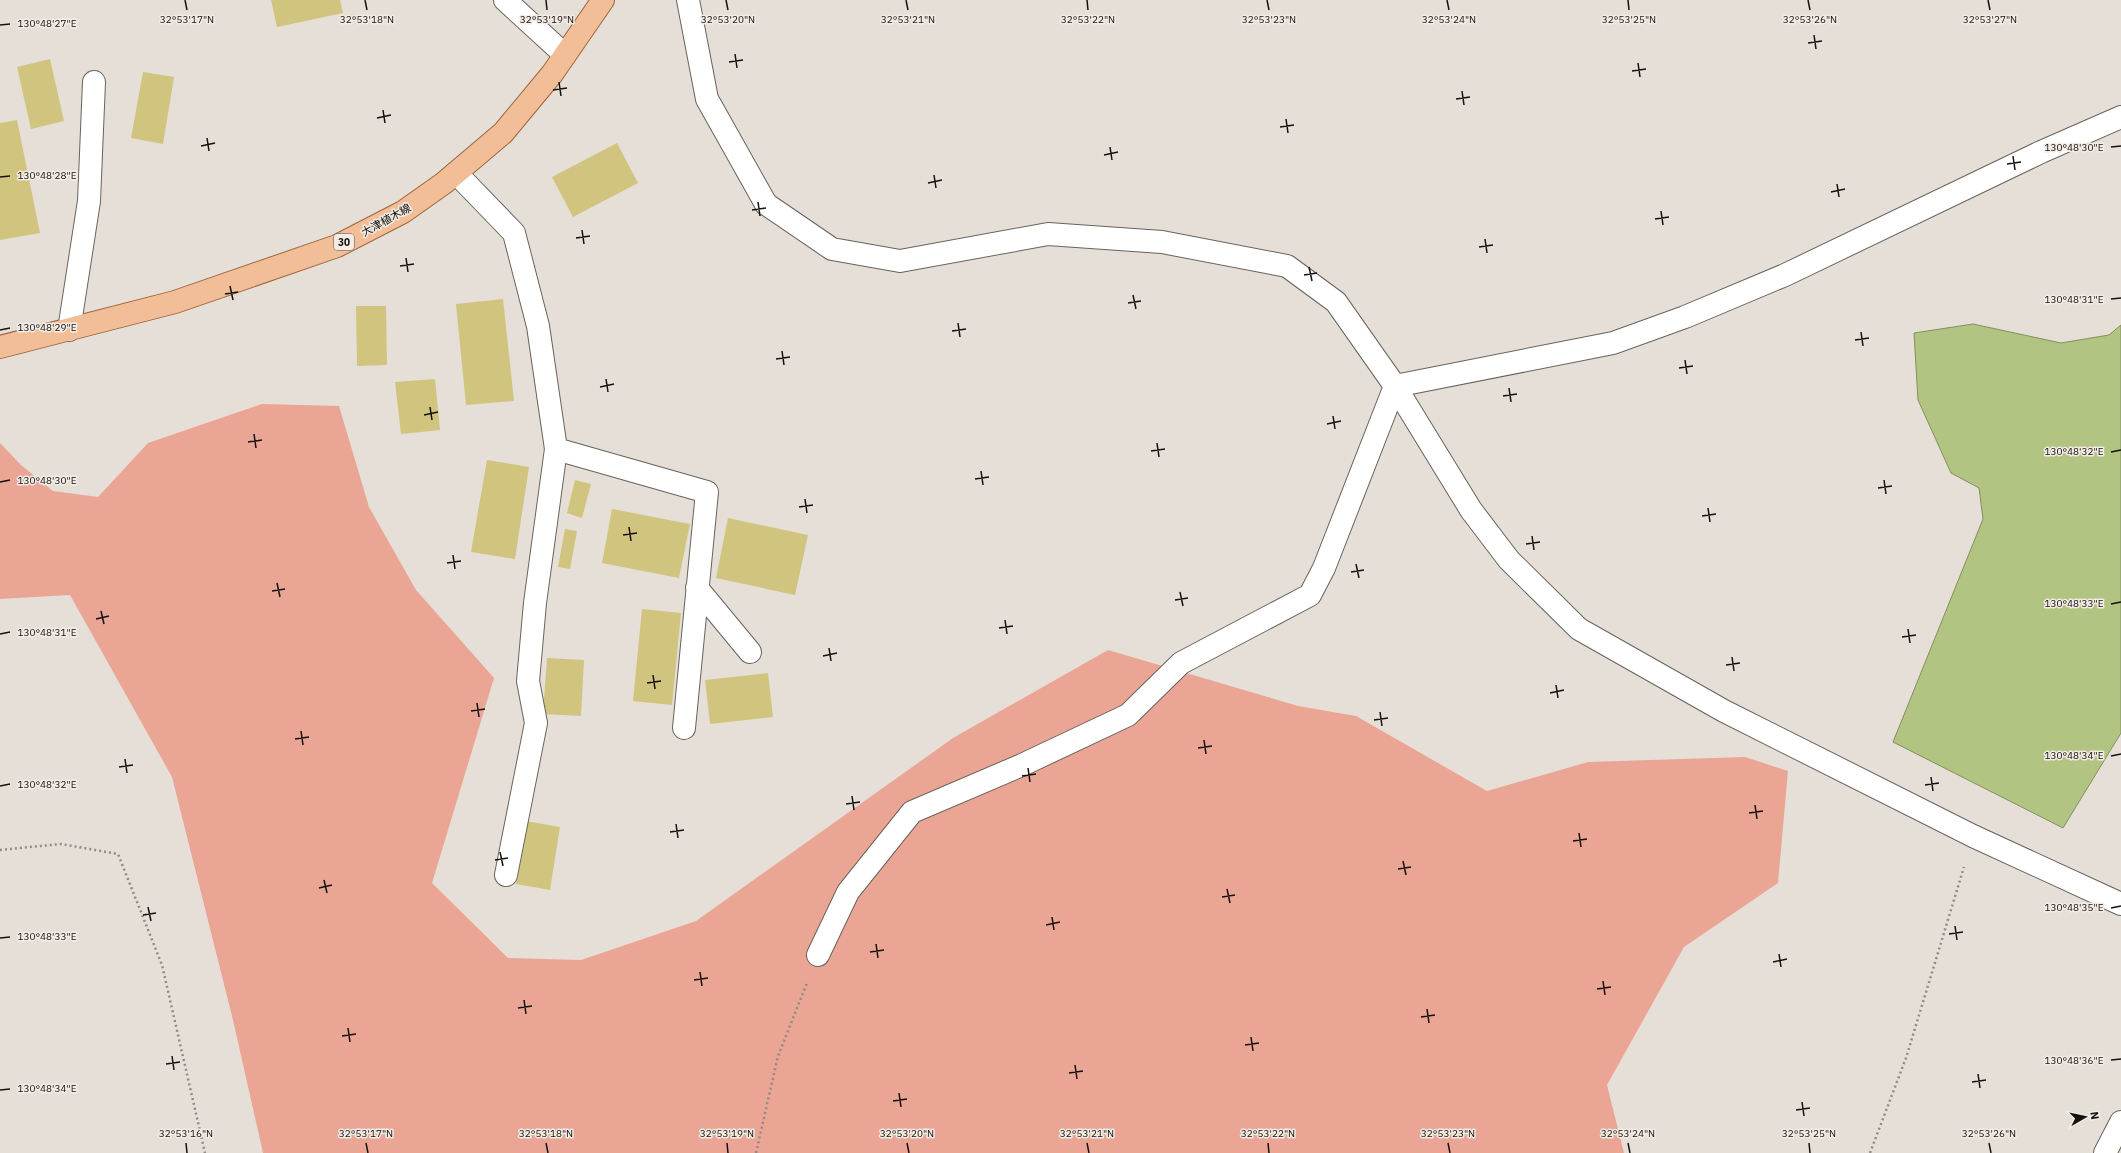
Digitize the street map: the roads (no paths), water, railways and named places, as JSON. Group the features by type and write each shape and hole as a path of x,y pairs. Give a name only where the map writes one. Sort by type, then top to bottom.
{"main road":[{"name":"大津植木線","path":"0,347 175,302 337,246 403,212 456,173 503,133 565,55 603,0"}],"street":[{"path":"505,0 565,55"},
{"path":"688,0 708,99 766,204 832,249 900,260 1048,234 1162,242 1287,266 1336,302 1396,386 1471,510 1509,560 1579,629 1724,711 1973,836 2121,904"},
{"path":"70,330 89,201 94,82"},
{"path":"1396,386 1613,343 1684,317 1785,275 2041,152 2121,117"},
{"path":"456,173 514,234 538,326 556,449 535,603 528,681 536,723 506,875"},
{"path":"818,955 848,892 912,812 1022,765 1128,715 1181,663 1310,595 1324,568 1396,386"},
{"path":"556,449 707,492 684,728"},
{"path":"697,588 750,652"},
{"path":"2105,1153 2121,1122"}]}
